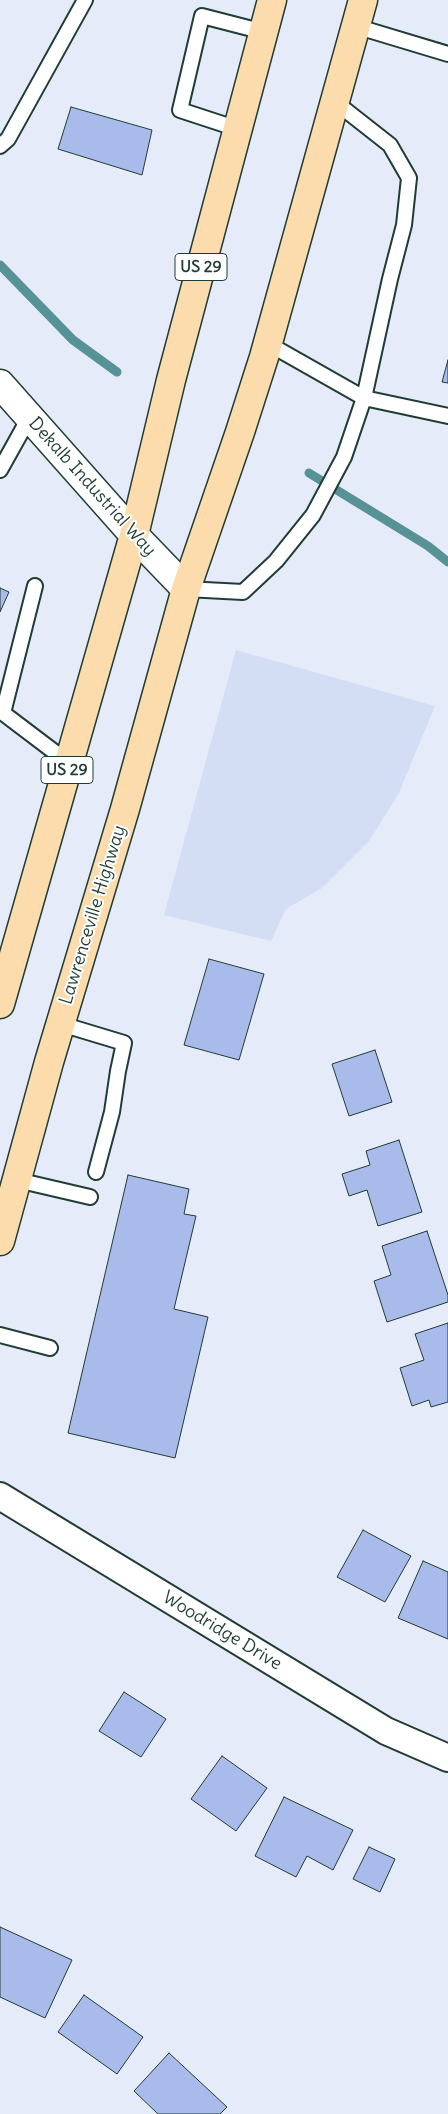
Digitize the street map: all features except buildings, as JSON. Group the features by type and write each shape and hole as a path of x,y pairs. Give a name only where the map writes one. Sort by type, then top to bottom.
{"highway":[{"name":"US 29","path":"0,1004 134,535 171,380 272,0"},
{"name":"Lawrenceville Highway","path":"0,1241 61,1024 125,810 186,589 240,432 267,343 363,0"}],"main road":[{"name":"Dekalb Industrial Way","path":"0,384 134,535 186,589"}],"street":[{"name":"Woodridge Drive","path":"0,1496 386,1732 448,1758"}],"lane":[{"path":"0,146 8,139 85,0"},
{"path":"238,130 180,110 202,16 264,32"},
{"path":"355,26 448,54"},
{"path":"186,589 243,592 276,561 313,515 344,457 364,398 404,225 409,178 390,145 334,101"},
{"path":"267,343 364,398 448,416"},
{"path":"0,470 30,418"},
{"path":"35,586 3,713 69,763"},
{"path":"61,1024 124,1043 112,1112 96,1172"},
{"path":"17,1180 90,1197"},
{"path":"0,1335 50,1348"}],"shaded area":[{"path":"236,650 435,706 398,795 369,841 322,888 286,909 271,941 164,915"}],"waterway":[{"path":"0,265 73,340 117,372"},
{"path":"309,473 428,546 448,562"}]}
